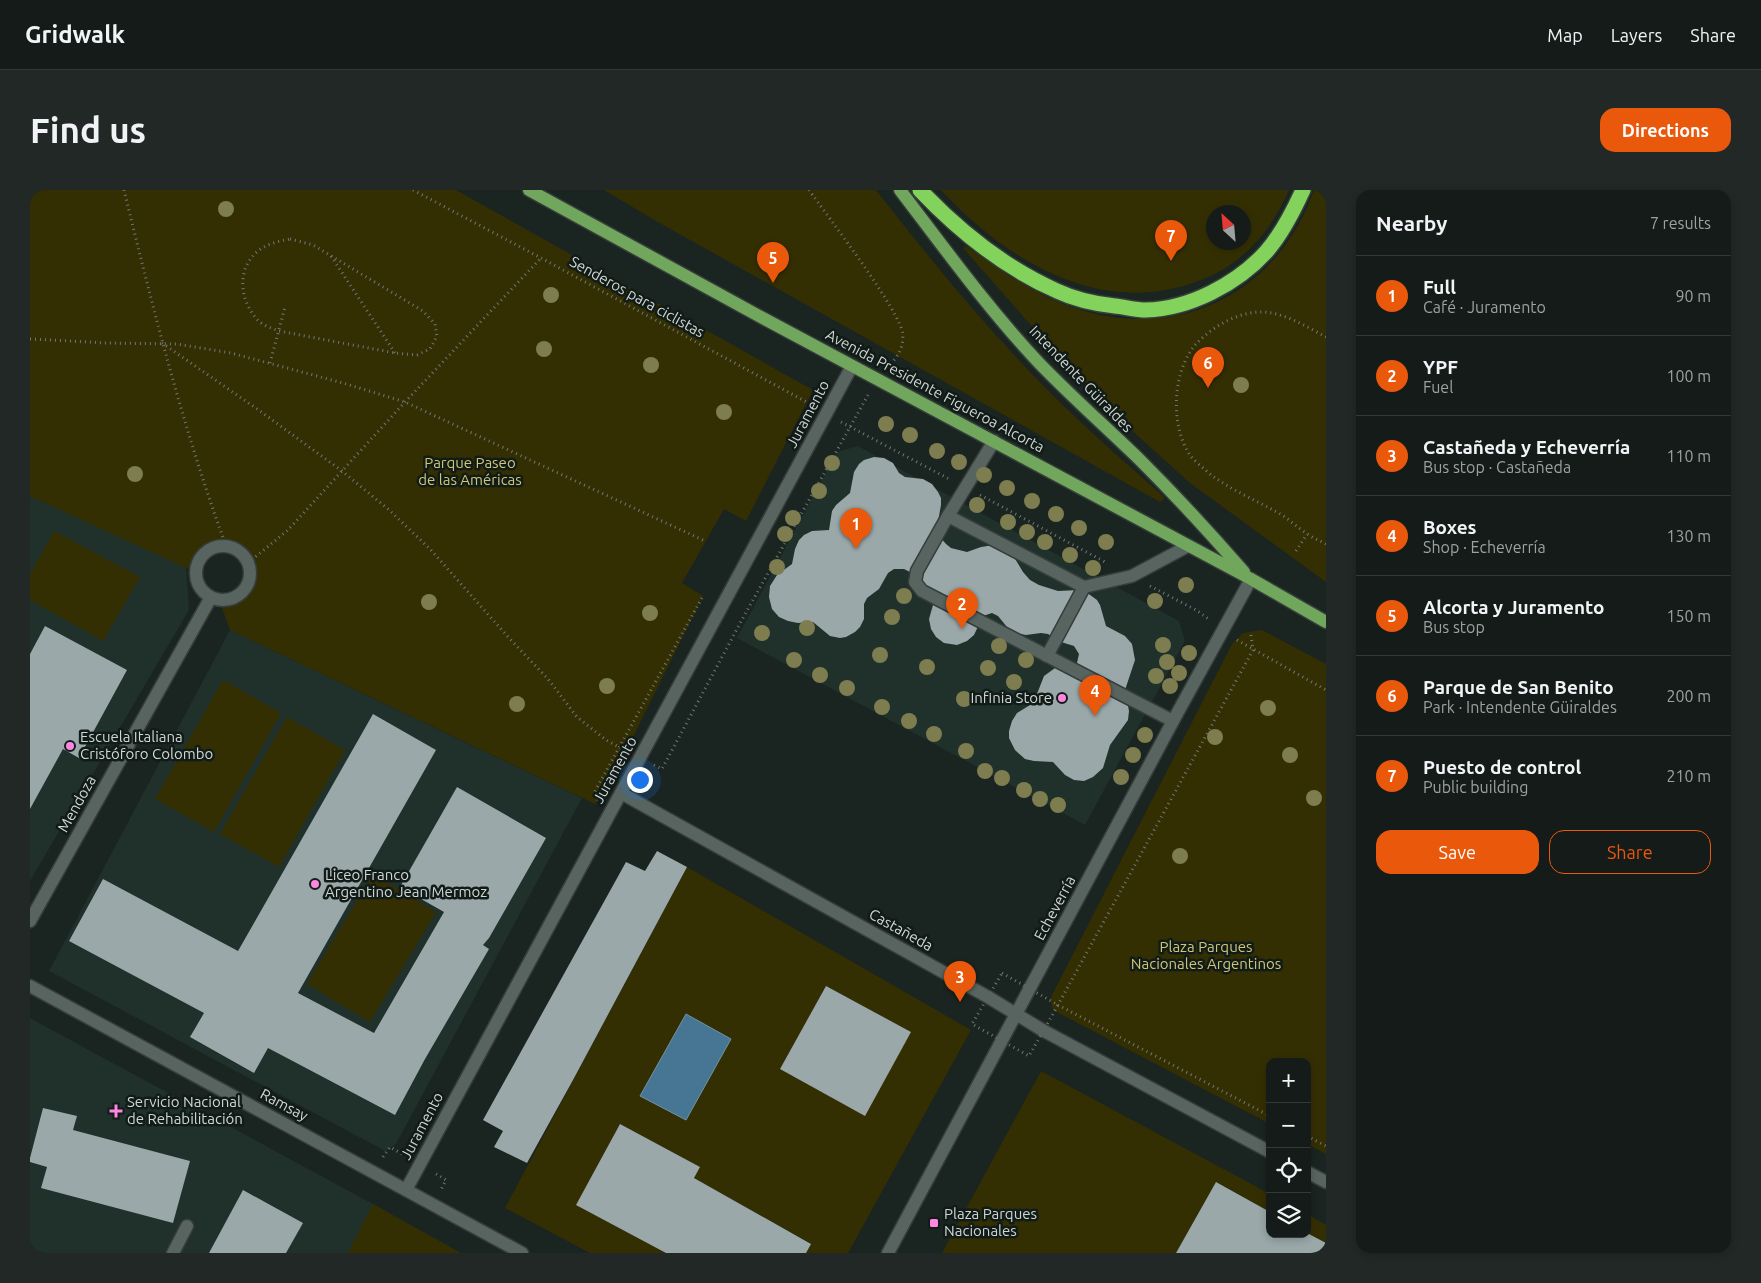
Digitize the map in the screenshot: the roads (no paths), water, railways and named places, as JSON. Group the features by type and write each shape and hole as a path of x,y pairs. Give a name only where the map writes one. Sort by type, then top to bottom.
{"highway":[{"path":"920,190 968,237 1009,265 1058,292 1100,304 1145,310 1170,307 1189,302 1231,282 1266,252 1291,216 1303,190"}],"main road":[{"name":"Avenida Presidente Figueroa Alcorta","path":"528,190 1251,579 1326,622"},
{"name":"Intendente Güiraldes","path":"900,190 959,268 1039,362 1080,405 1162,482 1251,579"}],"street":[{"name":"Juramento","path":"406,1190 852,366"},
{"path":"994,441 917,571 915,582 922,592 1173,721"},
{"path":"948,516 1084,587 1132,576 1188,546"},
{"path":"218,546 227,546 242,554 248,562 249,581 244,590 228,600 210,598 196,581 197,563 203,554 209,550 218,546"},
{"name":"Echeverría","path":"888,1253 1251,579"},
{"path":"1047,656 1084,587"},
{"name":"Mendoza","path":"30,921 210,598"},
{"name":"Castañeda","path":"621,793 988,997 1044,1031 1266,1150"},
{"name":"Ramsay","path":"30,986 522,1253"},
{"path":"1311,1174 1326,1182"},
{"path":"173,1253 187,1226"}],"water":[{"path":"686,1014 731,1039 686,1120 640,1096"}],"place":[{"name":"Puesto de control","path":"1171,261"},
{"name":"Alcorta y Juramento","path":"773,283"},
{"name":"Parque de San Benito","path":"1208,388"},
{"name":"Full","path":"856,549"},
{"name":"YPF","path":"962,629"},
{"name":"Infinia Store","path":"1062,698"},
{"name":"Boxes","path":"1095,716"},
{"name":"Escuela Italiana Cristóforo Colombo","path":"70,746"},
{"name":"Liceo Franco Argentino Jean Mermoz","path":"315,884"},
{"name":"Castañeda y Echeverría","path":"960,1002"},
{"name":"Servicio Nacional de Rehabilitación","path":"116,1111"},
{"name":"Plaza Parques Nacionales","path":"934,1223"}],"park label":[{"name":"Parque Paseo de las Américas","path":"470,472"},
{"name":"Plaza Parques Nacionales Argentinos","path":"1206,956"}]}
